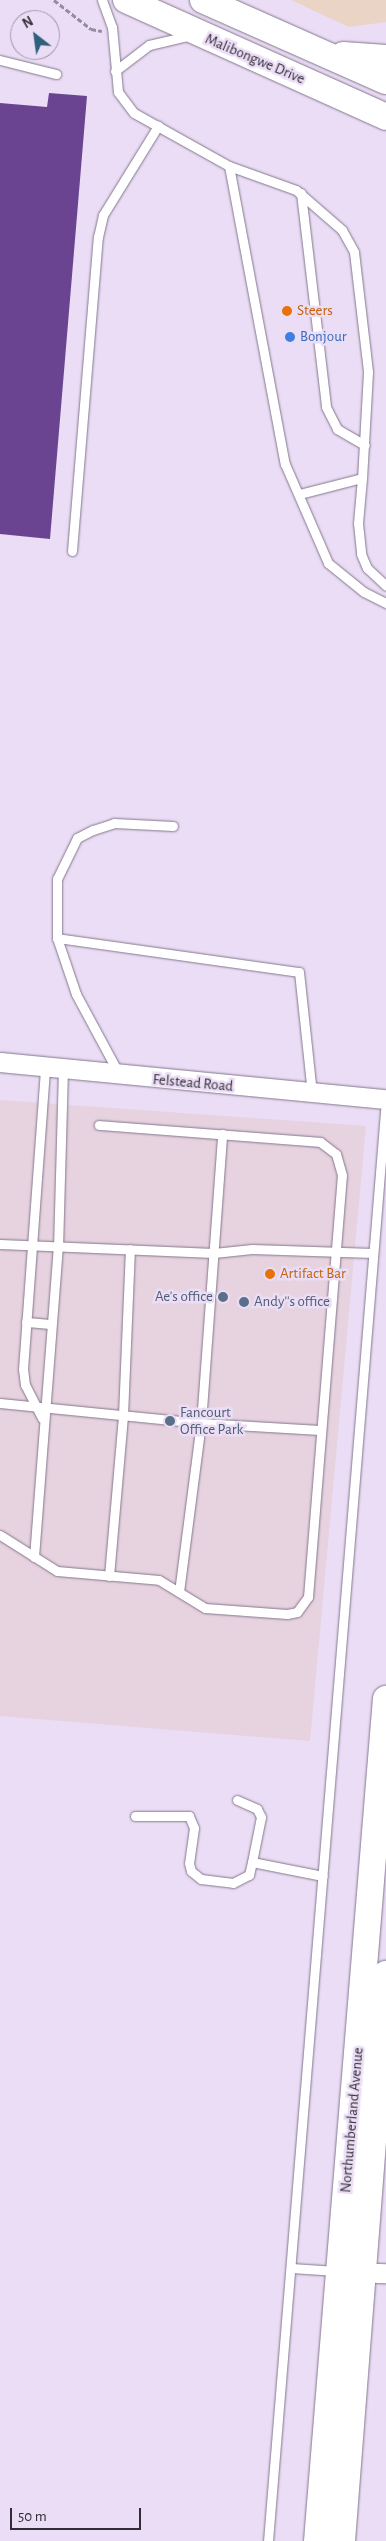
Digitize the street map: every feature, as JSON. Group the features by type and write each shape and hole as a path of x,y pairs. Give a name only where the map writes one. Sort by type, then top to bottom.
{"main road":[{"name":"Malibongwe Drive","path":"126,0 198,35 386,117"},
{"name":"Malibongwe Drive","path":"203,0 386,81"},
{"path":"317,52 386,58"},
{"path":"318,86 386,127"},
{"name":"Northumberland Avenue","path":"317,2541 363,2272 386,1700"},
{"name":"Northumberland Avenue","path":"342,2541 386,1974"}],"street":[{"name":"Felstead Road","path":"0,1062 120,1076 386,1100"}],"lane":[{"path":"102,0 112,27 118,92 134,113 229,166 300,193 342,230 354,252 368,372 365,444 358,523 361,554 367,568 386,586"},
{"path":"115,71 149,45 167,38 198,35"},
{"path":"0,60 56,74"},
{"path":"72,551 98,237 103,215 158,126"},
{"path":"229,166 277,436 298,494 328,563 364,592 386,603"},
{"path":"300,193 326,407 337,429 365,444"},
{"path":"298,494 362,478"},
{"path":"120,1076 76,994 57,938 57,879 77,838 114,824 174,826"},
{"path":"57,938 299,972 312,1093"},
{"path":"34,1557 42,1418 23,1369 32,1247 54,1069"},
{"path":"38,1406 51,1324 58,1248 54,1069"},
{"path":"268,2541 386,1100"},
{"path":"0,1535 57,1571 159,1580 205,1608 246,1614 288,1614 305,1605 342,1175 336,1154 329,1146 320,1142 99,1125"},
{"path":"179,1592 201,1424 222,1134"},
{"path":"0,1244 32,1247 214,1253 335,1250 373,1252"},
{"path":"109,1576 123,1415 130,1249"},
{"path":"26,1322 51,1324"},
{"path":"0,1403 201,1424 320,1430"},
{"path":"135,1816 189,1816 194,1828 189,1863 191,1871 201,1879 233,1883 250,1874 261,1817 257,1809 237,1800"},
{"path":"252,1862 323,1876"},
{"path":"291,2268 363,2272"}],"path":[{"path":"54,0 91,29 102,31"}],"shaded area":[{"path":"291,0 386,0 386,22 349,27"},
{"name":"Fancourt Office Park","path":"0,1100 366,1126 310,1741 0,1716"}],"building":[{"path":"49,93 87,96 50,539 0,534 0,103 47,107"}],"place":[{"name":"Steers","path":"287,311"},
{"name":"Bonjour","path":"290,337"},
{"name":"Artifact Bar","path":"270,1274"},
{"name":"Ae's office","path":"223,1297"},
{"name":"Andy''s office","path":"244,1302"},
{"name":"Fancourt Office Park","path":"170,1421"}]}
